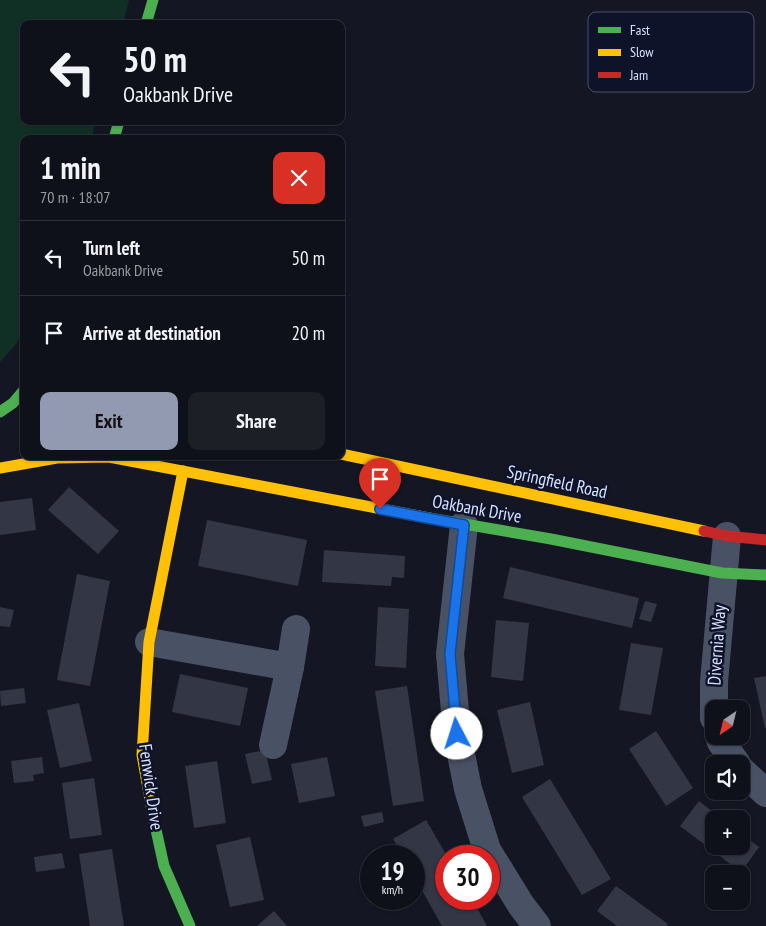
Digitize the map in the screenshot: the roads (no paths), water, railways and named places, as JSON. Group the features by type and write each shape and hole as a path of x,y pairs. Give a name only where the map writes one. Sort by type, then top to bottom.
{"street":[{"path":"147,20 153,0"},
{"path":"0,412 13,403 20,395"},
{"name":"Springfield Road","path":"345,455 726,536 766,540"},
{"name":"Oakbank Drive","path":"0,468 46,460"},
{"name":"Oakbank Drive","path":"125,460 464,525 551,539 722,573 766,575"},
{"name":"Fenwick Drive","path":"183,471 149,642 142,755 164,866 190,926"},
{"path":"464,525 450,654 459,744 468,789 487,850 521,905 537,926"},
{"name":"Divernia Way","path":"714,700 726,536"},
{"path":"273,745 290,667 296,629"},
{"path":"149,642 290,667"},
{"path":"750,778 766,793"}]}
